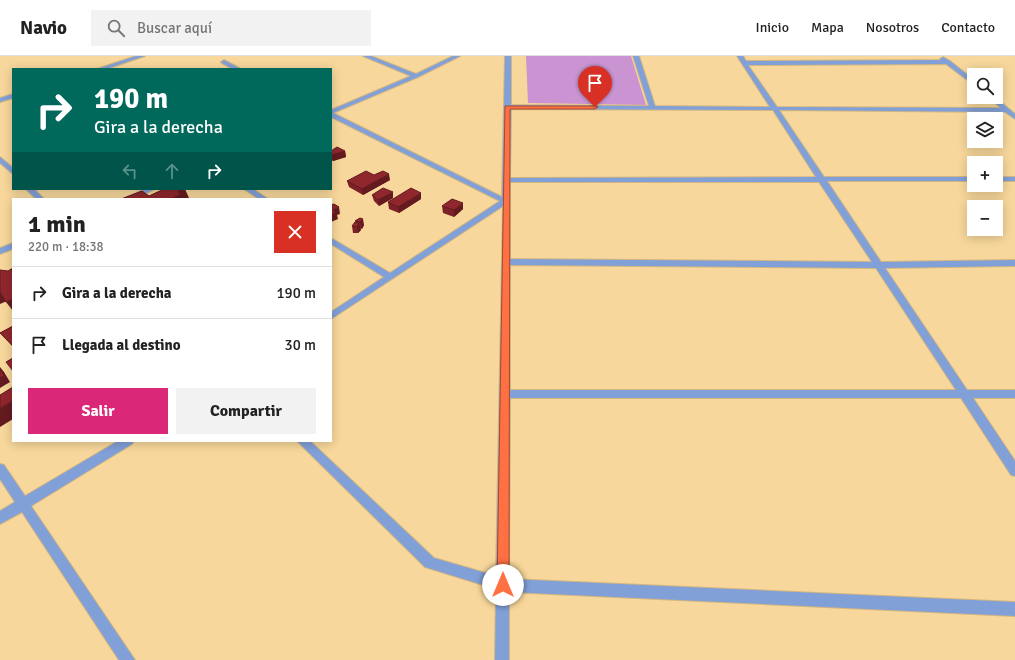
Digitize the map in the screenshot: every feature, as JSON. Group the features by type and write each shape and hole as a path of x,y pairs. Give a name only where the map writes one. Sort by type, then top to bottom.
{"street":[{"path":"103,68 142,56"},
{"path":"366,56 416,76"},
{"path":"332,114 457,56"},
{"path":"502,660 508,56"},
{"path":"636,56 654,108"},
{"path":"940,56 967,77"},
{"path":"742,60 948,62"},
{"path":"742,60 1015,471"},
{"path":"224,62 235,68"},
{"path":"0,100 12,96"},
{"path":"999,104 1015,117"},
{"path":"507,107 1006,110"},
{"path":"332,114 506,197"},
{"path":"0,159 12,171"},
{"path":"507,180 967,179"},
{"path":"1003,179 1015,179"},
{"path":"31,190 39,198"},
{"path":"130,198 149,190"},
{"path":"250,190 262,198"},
{"path":"332,315 391,277 506,197"},
{"path":"332,241 391,277"},
{"path":"0,251 12,246"},
{"path":"506,262 878,265 1015,264"},
{"path":"504,394 1015,394"},
{"path":"0,518 126,442"},
{"path":"305,442 430,563 503,585 1015,609"},
{"path":"0,470 128,660"}],"shaded area":[{"path":"526,56 631,56 646,105 528,103"}],"building":[{"path":"337,147 345,151 332,155 332,150"},
{"path":"366,171 374,175 383,171 389,174 362,189 347,181"},
{"path":"383,188 393,192 378,200 372,195"},
{"path":"411,188 421,193 398,207 388,202"},
{"path":"162,190 180,190 178,192 182,194 173,198 124,198 142,191 149,196"},
{"path":"452,199 463,203 454,210 442,206"},
{"path":"334,204 339,207 333,210 336,213 332,215 332,205"},
{"path":"360,218 363,219 360,222 355,221"},
{"path":"355,222 359,223 357,227 352,226"},
{"path":"12,269 12,299 6,302 0,292 0,270 8,271"},
{"path":"12,327 12,345 0,333"},
{"path":"12,359 12,370 6,362"},
{"path":"0,369 4,376 0,378"},
{"path":"12,388 12,402 0,408 0,395"}],"route":[{"path":"503,585 507,107 595,107"}]}
